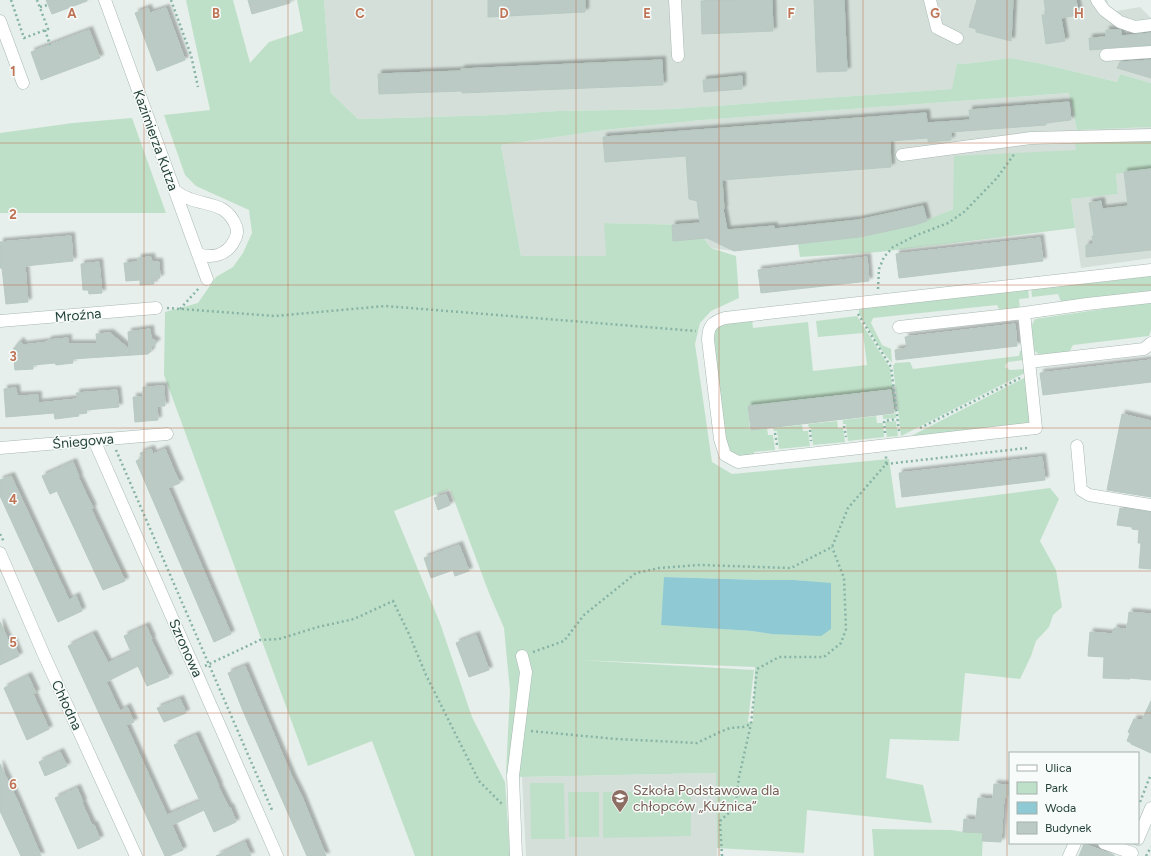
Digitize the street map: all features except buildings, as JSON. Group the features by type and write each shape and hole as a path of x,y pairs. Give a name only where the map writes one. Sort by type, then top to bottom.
{"street":[{"name":"Kazimierza Kutza","path":"105,0 198,254 204,282"},
{"path":"675,0 678,56"},
{"path":"930,0 937,28 957,38"},
{"path":"1097,0 1104,10 1120,22 1135,27 1151,25"},
{"path":"0,21 23,83"},
{"path":"1106,55 1151,52"},
{"path":"902,155 1031,138 1151,135"},
{"path":"174,190 191,200 223,208 237,227 237,236 233,244 225,252 215,256 206,257 198,254"},
{"path":"1024,313 1036,428 885,442 738,462 725,455 720,439 708,340 710,325 717,320 1151,270"},
{"path":"900,327 1151,297"},
{"name":"Mroźna","path":"0,321 156,308"},
{"path":"1030,367 1144,349 1151,343"},
{"name":"Śniegowa","path":"0,448 167,434"},
{"name":"Szronowa","path":"94,440 277,856"},
{"path":"1077,446 1081,490 1101,497 1151,505"},
{"name":"Chłodna","path":"0,553 44,655 136,856"},
{"path":"516,856 513,776 526,672 522,656"},
{"path":"1144,833 1151,808"},
{"path":"1070,856 1075,844"},
{"path":"1108,844 1133,851"}],"path":[{"path":"11,0 24,38 48,29 37,0"},
{"path":"172,0 191,55 198,87"},
{"path":"40,7 48,5"},
{"path":"44,30 50,45"},
{"path":"878,294 879,269 884,257 893,247 917,235 948,223 964,212 997,178 1017,150 1031,138"},
{"path":"180,309 204,282"},
{"path":"857,303 859,315 892,367 899,438"},
{"path":"156,308 275,316 385,306 700,332 710,325"},
{"path":"915,431 1030,367"},
{"path":"886,464 884,421 897,419"},
{"path":"844,426 846,438"},
{"path":"810,430 811,448"},
{"path":"775,433 777,452"},
{"path":"110,438 274,814"},
{"path":"522,656 564,640 584,615 636,573 659,568 699,566 791,568 832,548 848,508 886,464 1027,448"},
{"path":"722,856 720,821 735,807 751,724 757,669 779,657 824,657 841,643 846,629 844,578 832,548"},
{"path":"196,671 260,640 279,639 318,627 354,619 392,601 409,634 426,675 479,781 501,804 514,808"},
{"path":"519,732 537,731 616,739 697,743 730,728 743,727 751,724"},
{"path":"1139,804 1151,774"},
{"path":"1146,856 1151,847"}],"shaded area":[{"path":"324,0 1107,0 1111,12 1140,7 1151,18 1151,83 1120,74 1117,82 1043,64 1011,58 964,64 957,63 953,89 672,109 558,111 497,115 358,119 331,93"},
{"path":"1070,93 1077,130 1151,127 1151,141 1076,143 1076,150 927,221 860,237 734,251 711,248 694,225 605,223 606,256 521,256 501,145 605,130 702,120"},
{"path":"1151,169 1151,258 1081,268 1071,199 1118,194 1116,174"},
{"name":"Szkoła Podstawowa dla chłopców „Kuźnica”","path":"717,773 717,856 526,856 522,777"}],"green space":[{"path":"186,0 233,0 250,63 269,42 303,31 297,0 324,0 331,93 358,119 497,115 558,111 672,109 952,89 957,63 964,64 1011,58 1043,64 1117,82 1120,74 1151,83 1151,127 1077,130 1069,93 702,120 605,130 501,145 521,256 606,256 604,223 694,225 711,248 736,256 739,298 711,311 700,323 695,344 712,462 732,474 889,459 896,508 1050,488 1059,499 1040,541 1056,570 1062,607 1053,615 1049,627 1036,641 1031,656 1020,679 965,673 959,741 890,739 886,778 923,785 932,823 807,810 804,853 717,848 716,773 522,777 506,774 510,691 504,628 489,593 450,489 394,511 440,623 472,717 505,782 510,856 415,856 372,741 308,766 164,375 165,312 198,303 216,277 233,267 243,253 252,233 249,210 196,186 185,175 164,115 210,110","holes":["665,577 794,580 831,584 771,634 752,631 661,624","578,660 755,667 753,722 748,722 754,670"]},
{"path":"132,118 166,213 0,213 0,133 73,123"},
{"path":"1151,141 1151,169 1116,174 1118,194 1071,199 1075,228 879,252 800,257 798,244 860,237 915,225 953,209 954,156 1076,150 1075,143"},
{"path":"1151,276 1151,292 1062,304 1058,294 1032,297 1031,287 1101,282"},
{"path":"1028,288 1029,298 1019,299 1020,309 1001,312 997,305 873,318 871,323 882,345 891,349 892,363 880,348 859,314 859,308"},
{"path":"1151,302 1151,330 1149,336 1073,345 1068,354 1058,355 1039,354 1032,347 1030,332 1035,319"},
{"path":"857,316 890,368 896,418 883,419 883,415 895,414 891,389 748,406 750,430 767,428 768,435 773,435 775,450 754,452 754,456 740,458 726,450 713,330 720,323 752,319 753,328 808,322 813,371 867,365 863,333 818,337 816,321"},
{"path":"1024,350 1024,360 1008,362 1005,367 1010,370 1025,369 1025,373 901,436 893,366 895,363 910,362 913,369 1019,356 1020,351"},
{"path":"1026,377 1030,423 914,438 913,435"},
{"path":"876,416 877,423 883,423 884,437 848,441 846,424 843,424 843,420"},
{"path":"837,421 838,428 843,428 845,442 813,445 811,428 809,428 808,424"},
{"path":"896,421 898,436 887,437 885,422"},
{"path":"802,425 803,431 808,431 810,446 779,449 777,431 774,431 773,428"},
{"path":"530,783 564,783 565,839 531,839"},
{"path":"691,791 691,836 603,838 603,792"},
{"path":"568,792 599,792 599,837 569,837"},
{"path":"872,829 951,830 983,833 982,856 874,856"}],"water":[{"path":"664,577 794,580 831,583 831,629 821,636 771,634 752,631 661,625"}],"place":[{"name":"Szkoła Podstawowa dla chłopców „Kuźnica”","path":"620,813"}]}
